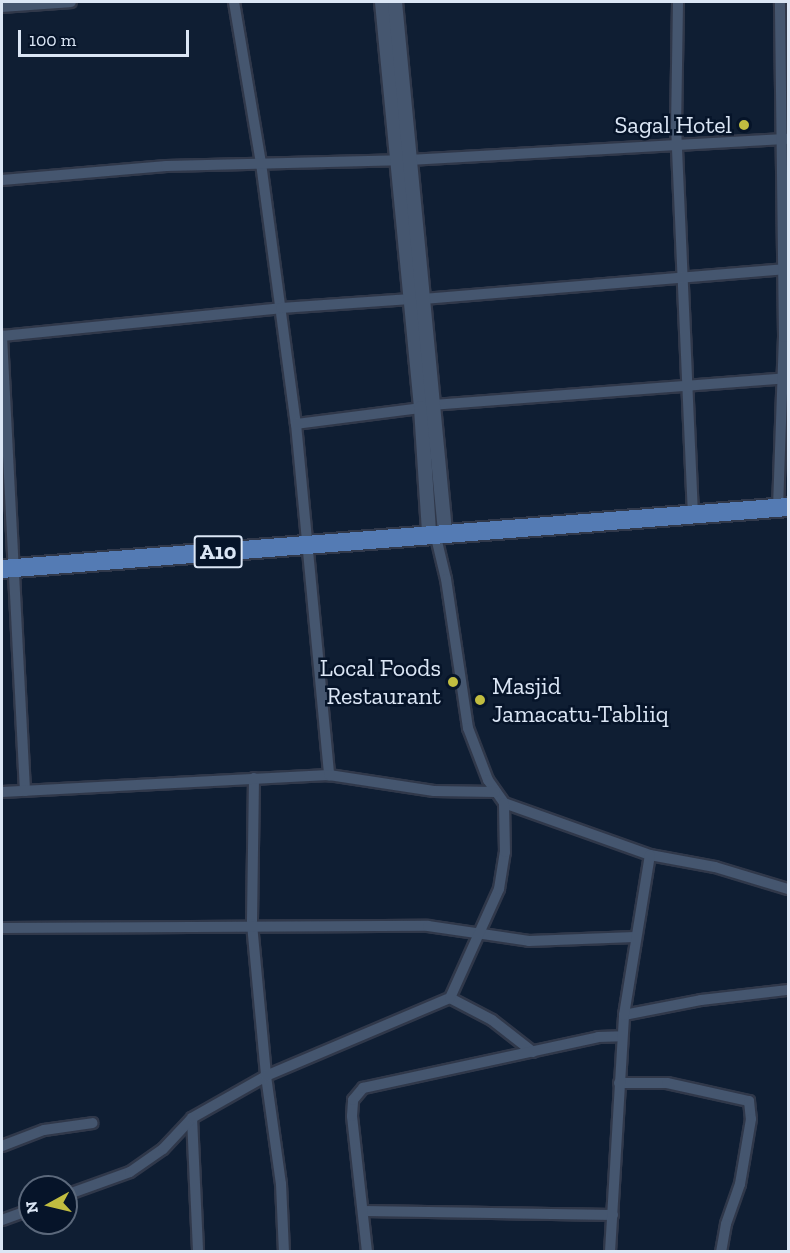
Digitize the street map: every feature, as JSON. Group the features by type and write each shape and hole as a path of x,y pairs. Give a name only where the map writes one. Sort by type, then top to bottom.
{"highway":[{"name":"A10","path":"6,569 307,546 436,533 783,508"}],"street":[{"path":"2,7 71,2"},
{"path":"234,2 261,163 296,424 329,775"},
{"path":"382,2 417,299 436,533 446,579 460,698 478,756 495,792 504,802 650,855 715,867 789,889"},
{"path":"395,2 402,160"},
{"path":"678,2 676,145 685,385 693,514"},
{"path":"780,2 785,139 786,269 783,508"},
{"path":"2,180 261,163 402,160 785,139"},
{"path":"25,791 6,569 2,336 281,308 786,269"},
{"path":"296,424 427,406 786,378"},
{"path":"2,792 329,775 434,790 495,792"},
{"path":"254,778 252,924 266,1076 281,1184 284,1251"},
{"path":"78,1191 130,1172 163,1149 192,1118 266,1076 450,998 482,933 499,889 505,852 504,802"},
{"path":"610,1251 618,1083 624,1015 650,855"},
{"path":"2,928 252,924 428,926 529,941 636,937"},
{"path":"624,1015 701,1000 789,990"},
{"path":"450,998 492,1020 533,1052"},
{"path":"367,1251 352,1116 353,1100 363,1089 598,1037 622,1036"},
{"path":"618,1083 667,1083 749,1101 751,1119 740,1184 726,1224 721,1251"},
{"path":"192,1118 198,1251"},
{"path":"2,1146 44,1130 93,1123"},
{"path":"364,1211 613,1215"},
{"path":"2,1220 18,1214"}],"place":[{"name":"Sagal Hotel","path":"744,125"},
{"name":"Local Foods Restaurant","path":"453,682"},
{"name":"Masjid Jamacatu-Tabliiq","path":"480,700"}]}
